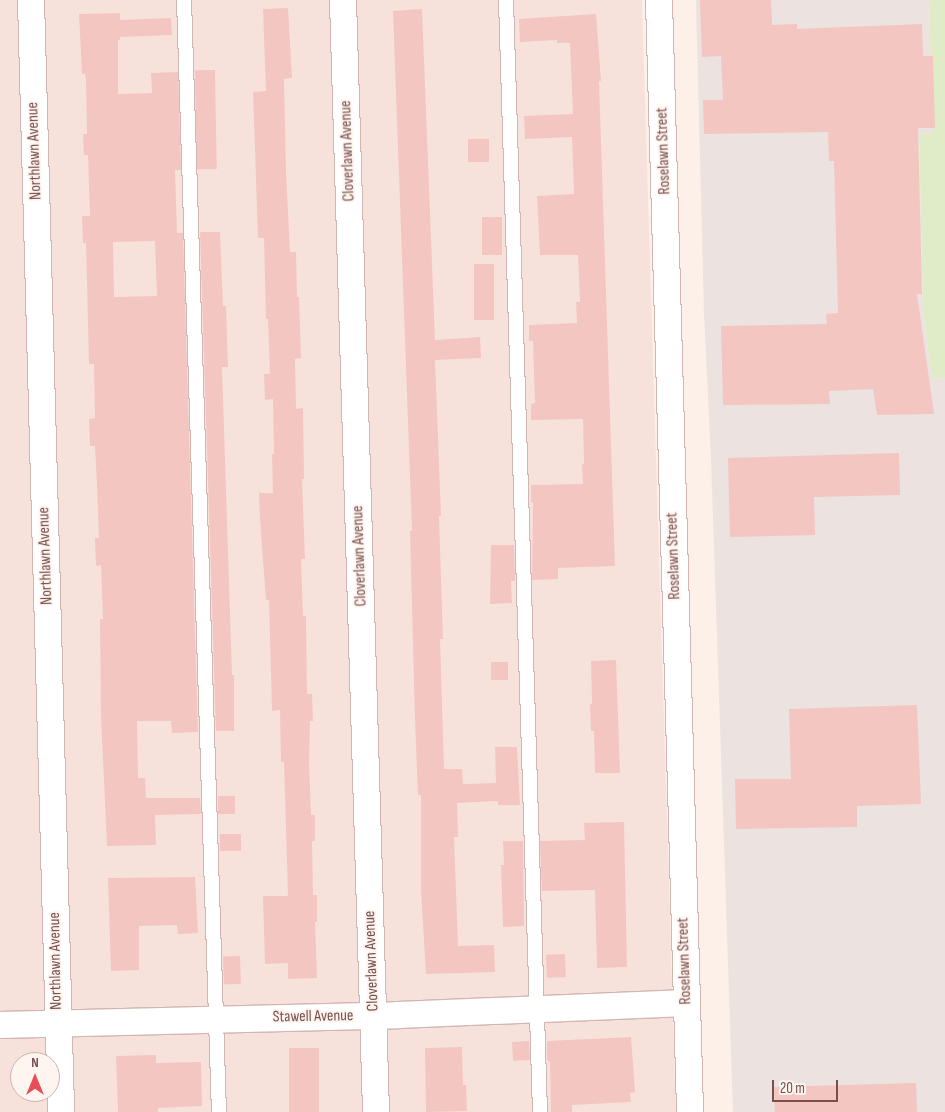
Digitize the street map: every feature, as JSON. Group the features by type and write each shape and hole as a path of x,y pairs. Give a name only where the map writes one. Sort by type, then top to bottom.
{"street":[{"name":"Northlawn Avenue","path":"31,0 61,1112"},
{"name":"Cloverlawn Avenue","path":"343,0 376,1112"},
{"name":"Roselawn Street","path":"660,0 690,1112"},
{"name":"Stawell Avenue","path":"0,1025 536,1010 686,1003"}],"lane":[{"path":"184,0 220,1112"},
{"path":"506,0 540,1112"}],"shaded area":[{"path":"0,0 642,0 676,1112 0,1112"},
{"path":"696,0 929,0 933,133 919,134 923,310 932,379 945,378 945,1112 733,1112 711,458 704,314"}],"green space":[{"path":"929,0 945,0 945,378 932,379 923,310 919,134 933,133"}],"building":[{"path":"700,0 771,0 772,25 797,24 797,29 922,24 923,56 933,56 935,128 918,128 922,294 917,294 934,414 877,415 873,389 829,391 830,404 723,405 721,326 827,324 826,314 838,313 834,161 829,161 828,132 704,134 703,100 723,100 721,56 702,57"},
{"path":"288,8 292,78 284,79 286,172 290,252 296,252 297,297 299,297 301,358 295,359 296,409 303,408 304,479 302,479 305,559 301,559 303,616 306,616 307,694 312,694 313,721 310,721 309,762 311,815 315,815 315,841 312,841 313,895 317,895 317,922 315,922 317,978 288,979 288,963 265,964 263,896 288,896 284,762 281,762 280,710 272,711 269,600 266,600 260,519 259,493 273,493 272,454 274,454 273,399 265,400 264,374 270,374 268,319 266,319 264,238 258,238 253,92 266,91 263,9"},
{"path":"422,9 435,340 480,337 481,358 435,360 441,516 439,516 443,639 440,639 444,769 462,769 463,784 496,783 495,747 517,747 520,805 498,805 498,801 457,803 458,837 454,837 458,946 494,945 495,972 426,974 421,890 421,795 418,795 415,720 410,531 412,531 393,11"},
{"path":"120,13 120,20 171,18 172,35 120,37 120,40 118,40 118,94 152,93 151,73 178,72 181,170 175,170 177,233 183,233 198,732 172,733 171,721 137,721 138,778 145,778 146,798 200,798 201,814 155,815 156,845 107,846 101,717 100,619 103,619 101,565 96,566 95,538 99,538 97,486 95,446 90,446 89,419 95,418 94,364 89,364 86,243 83,243 82,216 90,216 88,155 84,155 83,134 87,134 86,79 85,74 82,74 79,14","holes":["155,241 157,296 114,297 113,242"]},
{"path":"596,14 601,81 599,81 615,566 558,568 558,579 532,580 533,502 531,502 531,485 583,484 583,419 531,420 531,404 535,403 533,341 529,341 529,325 577,323 576,302 580,302 578,255 540,255 537,196 574,194 572,137 525,139 524,116 573,114 570,43 557,43 557,40 520,42 519,19"},
{"path":"195,70 215,70 217,169 197,169"},
{"path":"468,139 489,139 489,162 468,162"},
{"path":"482,217 502,217 502,255 482,255"},
{"path":"200,232 220,232 223,306 226,306 228,367 222,367 232,675 234,675 234,731 216,731"},
{"path":"474,264 494,264 494,320 474,320"},
{"path":"899,453 900,495 814,497 815,535 730,537 728,458"},
{"path":"491,545 514,545 515,581 511,581 512,603 490,604"},
{"path":"616,660 620,773 595,773 594,731 591,731 590,704 592,704 591,661"},
{"path":"491,662 508,662 508,680 491,680"},
{"path":"917,705 921,804 857,806 857,827 736,829 735,779 791,779 789,709"},
{"path":"218,796 235,796 235,814 218,814"},
{"path":"624,822 627,967 597,968 595,890 542,891 540,841 585,840 584,823"},
{"path":"220,834 241,834 241,851 220,851"},
{"path":"503,841 523,841 524,926 503,927 501,865 504,865"},
{"path":"195,877 198,933 178,934 177,925 139,926 139,970 111,971 108,878"},
{"path":"565,954 566,977 547,978 546,955"},
{"path":"240,956 241,984 224,985 223,957"},
{"path":"631,1037 635,1092 630,1093 631,1102 572,1105 572,1112 551,1112 550,1062 547,1060 547,1041"},
{"path":"529,1041 530,1060 513,1061 512,1042"},
{"path":"462,1047 463,1085 466,1085 467,1111 426,1112 425,1048"},
{"path":"289,1048 319,1048 319,1112 289,1112"},
{"path":"156,1055 156,1063 201,1062 202,1106 158,1108 158,1112 118,1112 116,1056"},
{"path":"916,1083 917,1112 775,1112 774,1087"}]}
